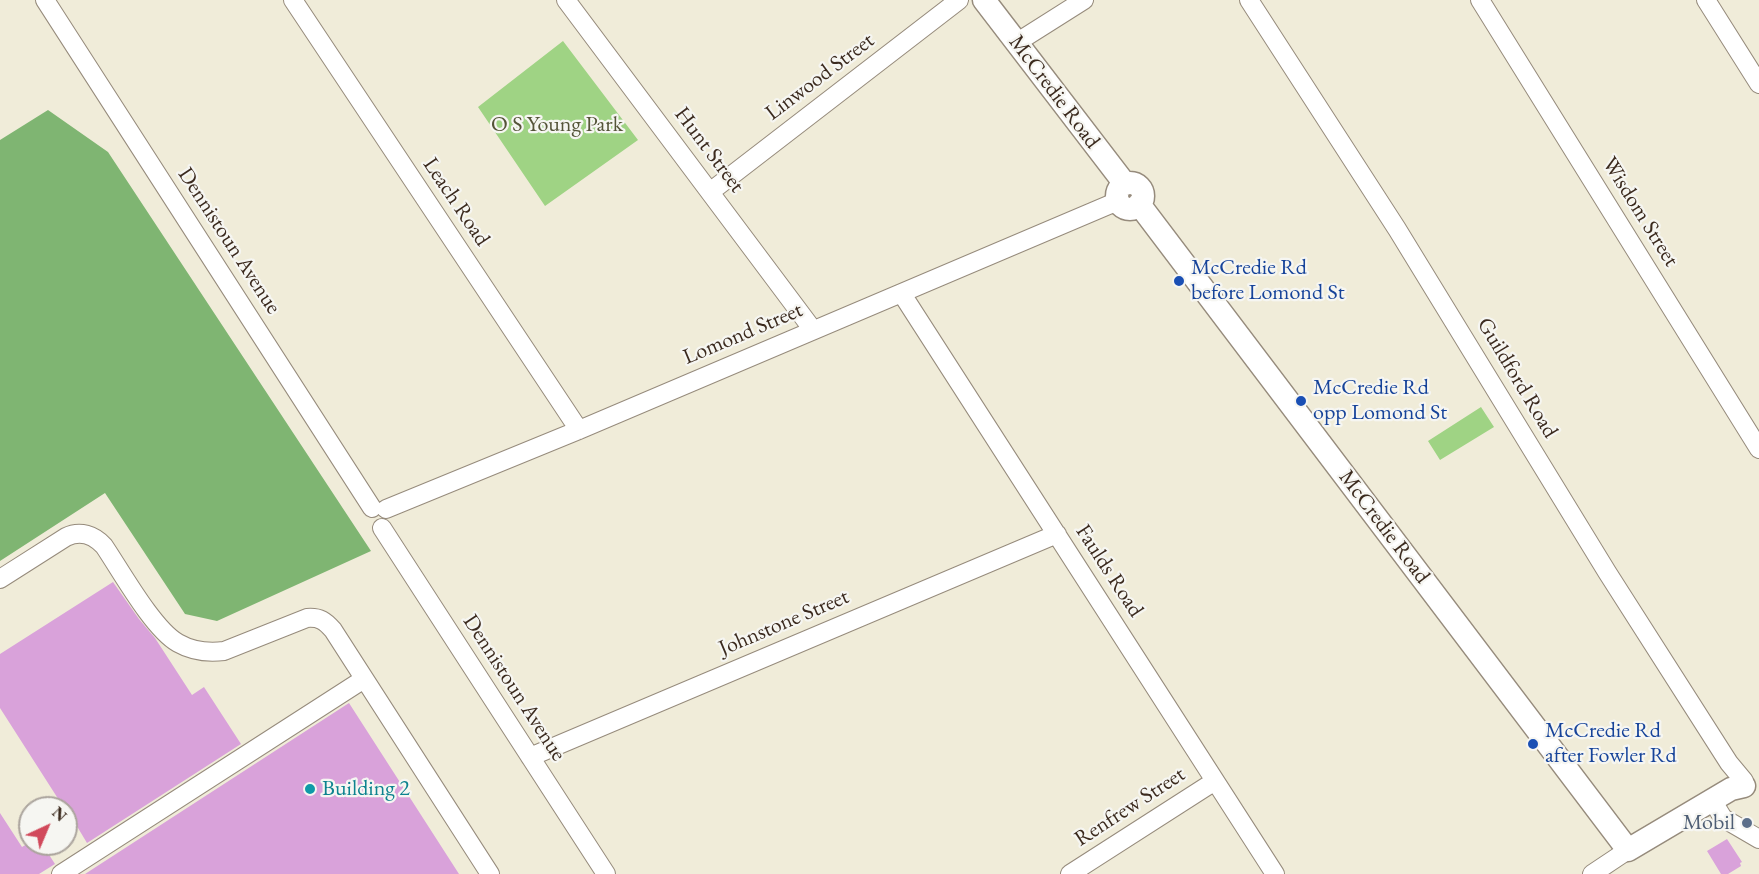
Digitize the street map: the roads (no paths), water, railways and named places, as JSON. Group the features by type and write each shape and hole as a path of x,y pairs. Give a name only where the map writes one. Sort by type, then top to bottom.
{"main road":[{"name":"McCredie Road","path":"984,0 1127,196 1628,850"},
{"path":"1628,850 1731,789 1752,785"}],"street":[{"name":"Dennistoun Avenue","path":"45,0 379,508 388,512 388,523 382,528 606,874"},
{"name":"Leach Road","path":"292,0 579,430"},
{"name":"Hunt Street","path":"566,0 813,330"},
{"name":"Linwood Street","path":"710,192 959,0"},
{"path":"1016,43 1084,0"},
{"name":"Guildford Road","path":"1249,0 1397,229 1614,582 1729,763 1752,785"},
{"name":"Wisdom Street","path":"1480,0 1759,449"},
{"path":"1706,0 1759,84"},
{"name":"Lomond Street","path":"379,508 579,430 1127,196"},
{"name":"Faulds Road","path":"902,294 1275,874"},
{"path":"0,579 66,537 75,534 88,535 104,546 153,618 177,643 200,651 224,651 307,618 322,619 333,630 490,874"},
{"name":"Johnstone Street","path":"530,757 1057,534"},
{"path":"61,874 364,679"},
{"name":"Renfrew Street","path":"1070,874 1215,781"},
{"path":"1712,800 1724,818 1759,839"},
{"path":"1592,874 1628,850"}],"place":[{"name":"McCredie Rd before Lomond St","path":"1179,281"},
{"name":"McCredie Rd opp Lomond St","path":"1301,401"},
{"name":"McCredie Rd after Fowler Rd","path":"1533,744"},
{"name":"Building 2","path":"310,789"},
{"name":"Mobil","path":"1747,823"}],"park label":[{"name":"O S Young Park","path":"557,125"}]}
